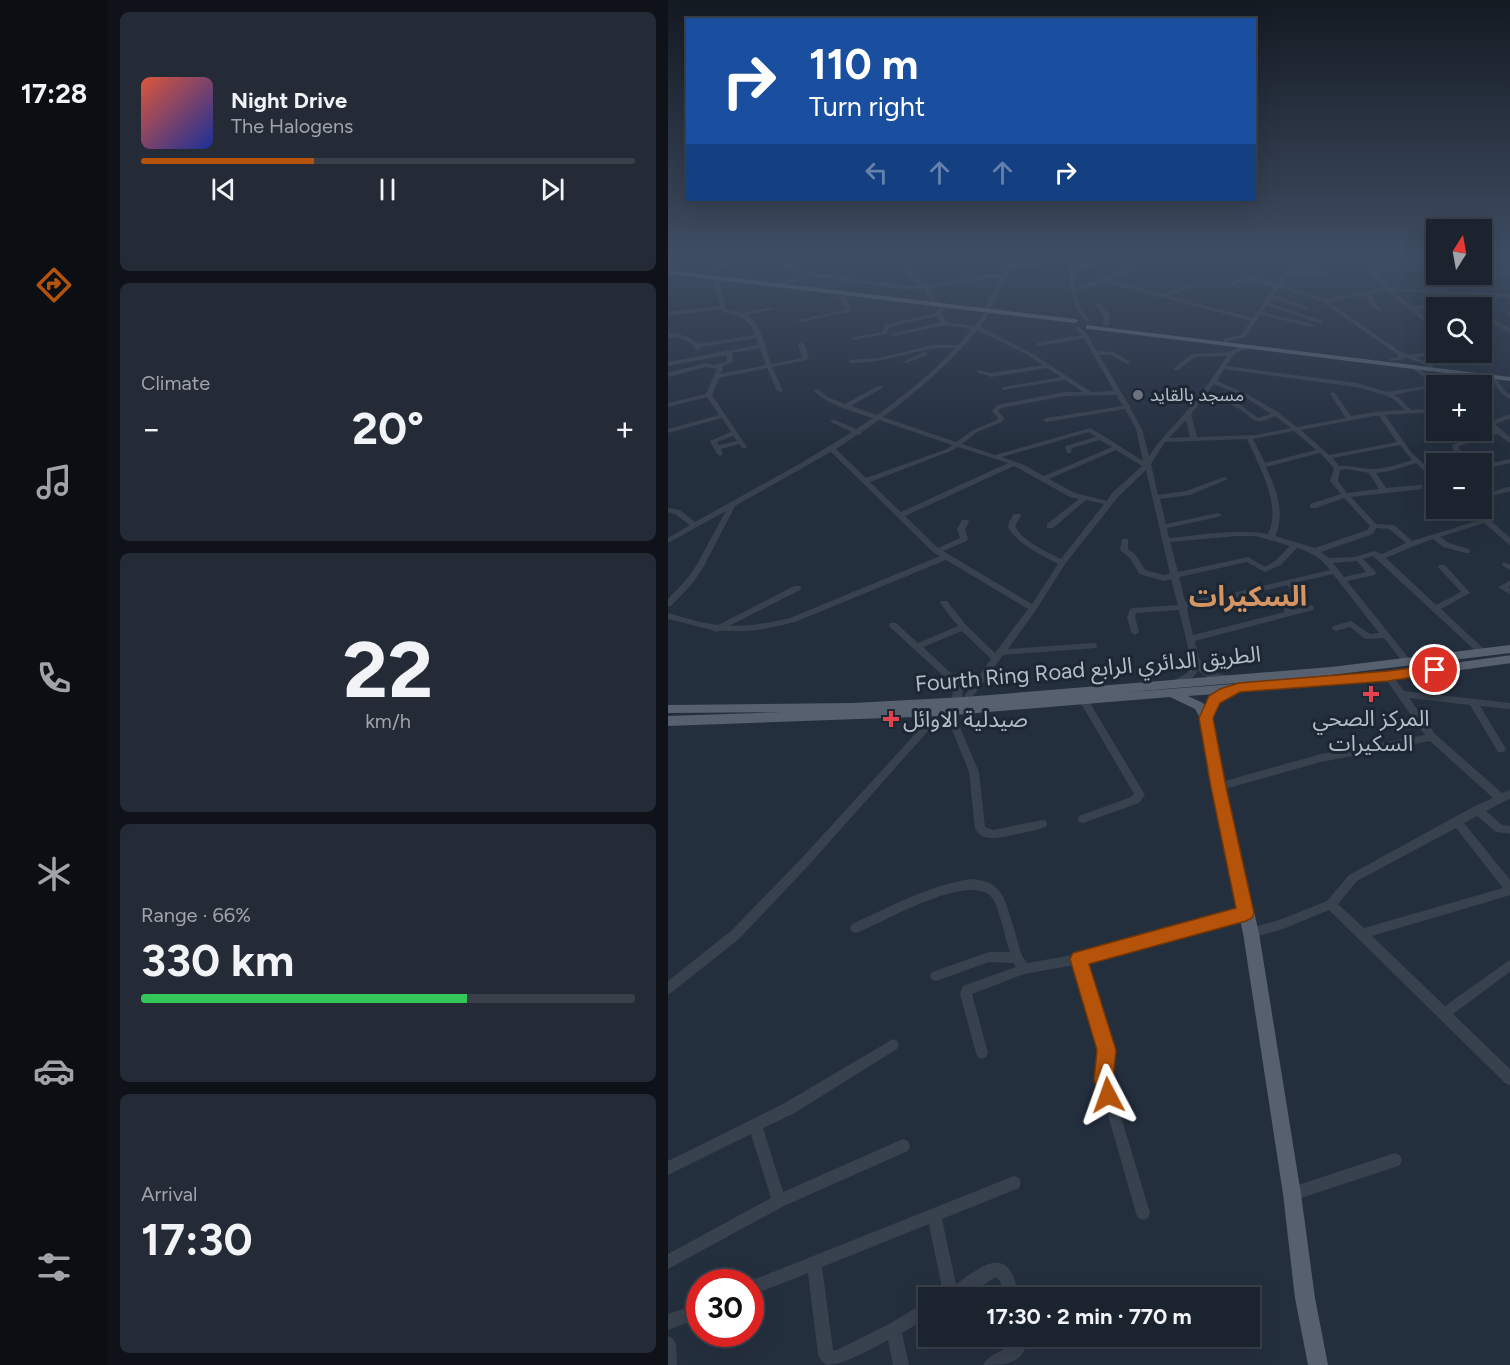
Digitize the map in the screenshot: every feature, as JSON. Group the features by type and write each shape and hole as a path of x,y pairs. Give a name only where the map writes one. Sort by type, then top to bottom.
{"main road":[{"path":"1077,322 1088,328 1392,360 1430,369 1511,374"},
{"path":"1088,328 1106,325 1225,342"},
{"path":"1254,345 1482,375"},
{"path":"1492,376 1511,379"},
{"name":"Fourth Ring Road الطريق الدائري الرابع","path":"668,721 1084,700 1163,694 1234,683 1483,653 1509,658"},
{"name":"Fourth Ring Road الطريق الدائري الرابع","path":"668,709 852,712 953,706 1176,683 1234,683 1388,676 1509,658"},
{"path":"1206,718 1214,700 1234,683"},
{"path":"1163,694 1193,701 1203,710 1206,718 1218,787 1251,933 1292,1194 1305,1298 1318,1365"}],"street":[{"path":"751,322 759,336 780,391"},
{"path":"853,339 884,333 886,327 901,322"},
{"path":"668,541 859,433 881,417 961,347 982,322"},
{"path":"1077,322 1088,328 1096,353 1128,407 1143,441 1146,465 1167,540 1196,664 1191,675 1176,683"},
{"path":"1225,342 1243,336 1252,322"},
{"path":"1305,322 1317,324 1311,322"},
{"path":"1354,322 1399,353 1430,369 1434,375"},
{"path":"1493,322 1511,332"},
{"path":"893,334 946,323 978,328 1048,366 1088,392"},
{"path":"1039,344 1088,328"},
{"path":"668,335 677,335 698,346 759,336"},
{"path":"1243,336 1254,345"},
{"path":"668,988 735,935 953,706 998,655 1033,608 1062,563 1108,503 1146,465 1163,440 1188,414 1213,382 1232,353 1232,348 1225,342"},
{"path":"717,377 805,359 801,344"},
{"path":"1176,369 1194,355 1232,353 1254,345"},
{"path":"693,359 698,346"},
{"path":"729,352 730,362 718,366 699,366 671,375 668,364 729,352 762,346"},
{"path":"851,361 875,362 928,349 947,346 961,347"},
{"path":"905,362 929,352 928,349"},
{"path":"1096,353 1112,354 1127,362"},
{"path":"1392,360 1402,358 1399,353"},
{"path":"1408,357 1426,354"},
{"path":"709,395 720,372 718,366"},
{"path":"979,372 991,375 1048,366"},
{"path":"1223,367 1346,382 1387,394 1397,399 1409,411"},
{"path":"1492,377 1511,398"},
{"path":"1004,389 1065,378"},
{"path":"1213,382 1232,388 1277,413 1328,457 1337,468"},
{"path":"847,406 880,387"},
{"path":"1387,394 1425,387"},
{"path":"816,390 826,398 847,406 1030,470 1073,495 1108,503"},
{"path":"865,481 950,450 975,431 1000,421 1001,418 995,411 1000,406 1065,394 1119,393"},
{"path":"1333,394 1349,418"},
{"path":"668,405 709,395"},
{"path":"709,395 742,444 718,451 712,442 734,433"},
{"path":"1228,401 1256,420 1263,420 1277,413"},
{"path":"1046,420 1128,407"},
{"path":"1163,440 1249,437 1297,430 1349,418 1426,410"},
{"path":"1188,414 1194,439"},
{"path":"1381,414 1401,443 1426,470"},
{"path":"668,431 723,416"},
{"path":"1492,423 1511,416"},
{"path":"833,421 859,433"},
{"path":"1492,424 1511,442"},
{"path":"994,457 1092,430 1146,465"},
{"path":"1460,453 1455,446 1499,431"},
{"path":"1069,452 1068,447 1102,437"},
{"path":"1249,437 1262,466 1277,515 1276,531 1271,537"},
{"path":"1328,457 1401,443"},
{"path":"1045,478 1117,447"},
{"path":"832,449 941,554 1033,608"},
{"path":"1262,466 1321,451"},
{"path":"1337,468 1349,466 1372,472 1416,461"},
{"path":"1492,465 1511,461"},
{"path":"901,515 1012,464"},
{"path":"1337,468 1334,481 1374,526 1391,528 1411,544"},
{"path":"1372,472 1384,490"},
{"path":"1156,497 1187,493 1224,479"},
{"path":"1313,506 1346,495 1419,487"},
{"path":"1492,494 1511,489"},
{"path":"1049,526 1084,498"},
{"path":"668,604 695,574 731,506"},
{"path":"668,510 677,512 695,525"},
{"path":"1163,527 1218,514"},
{"path":"1017,516 1011,525 1012,530 1020,538 1062,563"},
{"path":"1382,557 1411,544 1484,521 1511,544"},
{"path":"668,616 716,629 754,629 792,620 941,554 964,538 962,529 965,522"},
{"path":"1314,551 1370,532 1374,526"},
{"path":"1167,540 1237,534 1271,537 1314,551 1327,561 1408,663"},
{"path":"1434,537 1446,545 1466,551"},
{"path":"1125,541 1124,550 1133,557 1142,572 1164,578 1248,559 1265,570 1278,563 1295,545"},
{"path":"1327,561 1359,559 1374,553 1382,557 1483,653"},
{"path":"1342,580 1372,573 1359,559"},
{"path":"1435,609 1466,593 1442,567"},
{"path":"1135,633 1131,617 1133,611 1224,598 1335,571"},
{"path":"1289,582 1295,591 1282,599 1290,613"},
{"path":"1511,582 1502,587 1511,593"},
{"path":"716,629 797,588"},
{"path":"944,603 963,627 998,655 1093,646"},
{"path":"1191,639 1310,608"},
{"path":"1337,628 1351,624 1368,638 1385,635"},
{"path":"893,625 918,646 958,687 953,706 974,772 983,832 993,834 1042,824"},
{"path":"918,646 963,627"},
{"path":"1196,664 1209,675 1234,683"},
{"path":"1251,933 1283,924 1331,904 1353,878 1505,795 1432,737 1388,676"},
{"path":"1401,694 1511,706"},
{"path":"1083,819 1135,800 1140,795 1084,700"},
{"path":"1472,701 1501,748"},
{"path":"1218,787 1321,758 1432,737"},
{"path":"1477,810 1500,829 1511,830"},
{"path":"1361,934 1511,890 1457,822"},
{"path":"856,928 892,911 960,885 983,886 993,890 999,898 1017,958 1024,969"},
{"path":"1331,904 1511,1079"},
{"path":"982,1053 966,994 967,990 1024,969 1079,959 1246,913"},
{"path":"936,976 989,957 1017,958"},
{"path":"1079,959 1107,1050 1104,1080 1143,1213"},
{"path":"1445,1013 1511,964"},
{"path":"668,1168 788,1109 893,1045"},
{"path":"755,1125 779,1201"},
{"path":"668,1262 779,1201 904,1146"},
{"path":"1292,1194 1395,1160"},
{"path":"764,1284 1014,1183"},
{"path":"934,1216 948,1287"},
{"path":"814,1264 826,1354 829,1358 838,1358 918,1315"},
{"path":"966,1287 992,1270 999,1269 1006,1277 1009,1287"},
{"path":"668,1322 686,1315"},
{"path":"894,1329 901,1365"},
{"path":"668,1344 669,1365"},
{"path":"991,1365 1015,1352 1019,1347"}],"place":[{"name":"مسجد بالقايد","path":"1138,395"},
{"name":"المركز الصحي السكيرات","path":"1371,694"},
{"name":"صيدلية الاوائل","path":"891,719"}],"district":[{"name":"السكيرات","path":"1248,596"}],"route":[{"path":"1108,1095 1104,1080 1107,1050 1079,959 1246,913 1218,787 1206,718 1214,700 1225,692 1239,687 1388,676 1435,670"}]}
